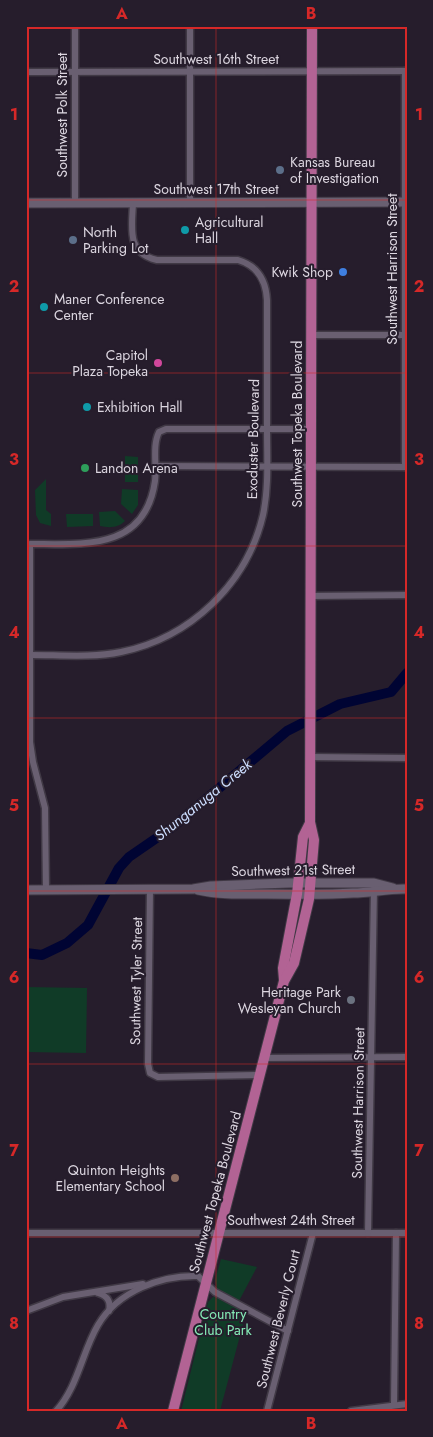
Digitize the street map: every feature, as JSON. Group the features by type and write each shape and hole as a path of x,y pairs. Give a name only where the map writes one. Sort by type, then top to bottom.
{"main road":[{"name":"Southwest Topeka Boulevard","path":"173,1411 284,981 294,963 302,933 314,840 310,822 312,26"},
{"name":"Southwest 17th Street","path":"26,203 406,202"},
{"name":"Southwest Topeka Boulevard","path":"284,981 283,968 298,889 304,837 310,822"},
{"name":"Southwest 21st Street","path":"26,890 150,890 193,889 211,886 298,889 407,888"}],"street":[{"name":"Southwest Polk Street","path":"75,26 75,203"},
{"path":"190,26 190,203"},
{"name":"Southwest 16th Street","path":"26,72 406,71"},
{"name":"Southwest Harrison Street","path":"406,71 406,467"},
{"name":"Exoduster Boulevard","path":"31,656 92,656 139,648 165,638 197,618 224,592 236,577 257,535 264,508 267,466 267,300 265,282 253,267 238,260 157,260 145,256 137,250 132,239 133,203"},
{"path":"311,335 406,335"},
{"path":"46,890 45,808 33,762 30,742 30,544 94,543 115,538 137,522 147,507 153,492 157,435 166,429 311,429"},
{"path":"156,466 406,467"},
{"path":"311,596 407,594"},
{"path":"311,757 407,758"},
{"name":"Southwest Harrison Street","path":"368,1233 374,887"},
{"name":"Southwest Tyler Street","path":"150,890 148,1064 150,1073 158,1077 260,1075"},
{"path":"264,1058 407,1057"},
{"name":"Southwest 24th Street","path":"26,1233 407,1233"},
{"name":"Southwest Beverly Court","path":"267,1411 313,1233"},
{"path":"394,1405 396,1233"},
{"path":"26,1311 62,1297 198,1276 215,1292 288,1331"},
{"path":"57,1410 67,1396 98,1325 108,1312 131,1293 151,1283"},
{"path":"95,1292 107,1298 110,1304 108,1312"},
{"path":"351,1411 407,1404"}],"green space":[{"path":"125,456 138,457 138,482 125,482"},
{"path":"46,479 46,510 51,514 51,526 40,523 36,515 35,490"},
{"path":"122,489 138,490 138,505 132,514 121,504"},
{"path":"115,511 125,521 113,527 100,526 99,512"},
{"path":"66,514 93,514 93,526 67,527"},
{"path":"26,987 87,988 86,1053 26,1052"},
{"path":"221,1259 257,1267 239,1301 217,1289 215,1280"},
{"name":"Country Club Park","path":"213,1297 218,1297 246,1313 220,1411 181,1411 208,1302"}],"waterway":[{"name":"Shunganuga Creek","path":"26,953 42,955 67,943 88,925 119,868 129,857 174,826 287,731 340,704 391,692 407,673"}],"place":[{"name":"Kansas Bureau of Investigation","path":"280,170"},
{"name":"Agricultural Hall","path":"185,230"},
{"name":"North Parking Lot","path":"73,240"},
{"name":"Kwik Shop","path":"343,272"},
{"name":"Maner Conference Center","path":"44,307"},
{"name":"Capitol Plaza Topeka","path":"158,363"},
{"name":"Exhibition Hall","path":"87,407"},
{"name":"Landon Arena","path":"85,468"},
{"name":"Heritage Park Wesleyan Church","path":"351,1000"},
{"name":"Quinton Heights Elementary School","path":"175,1178"}]}
